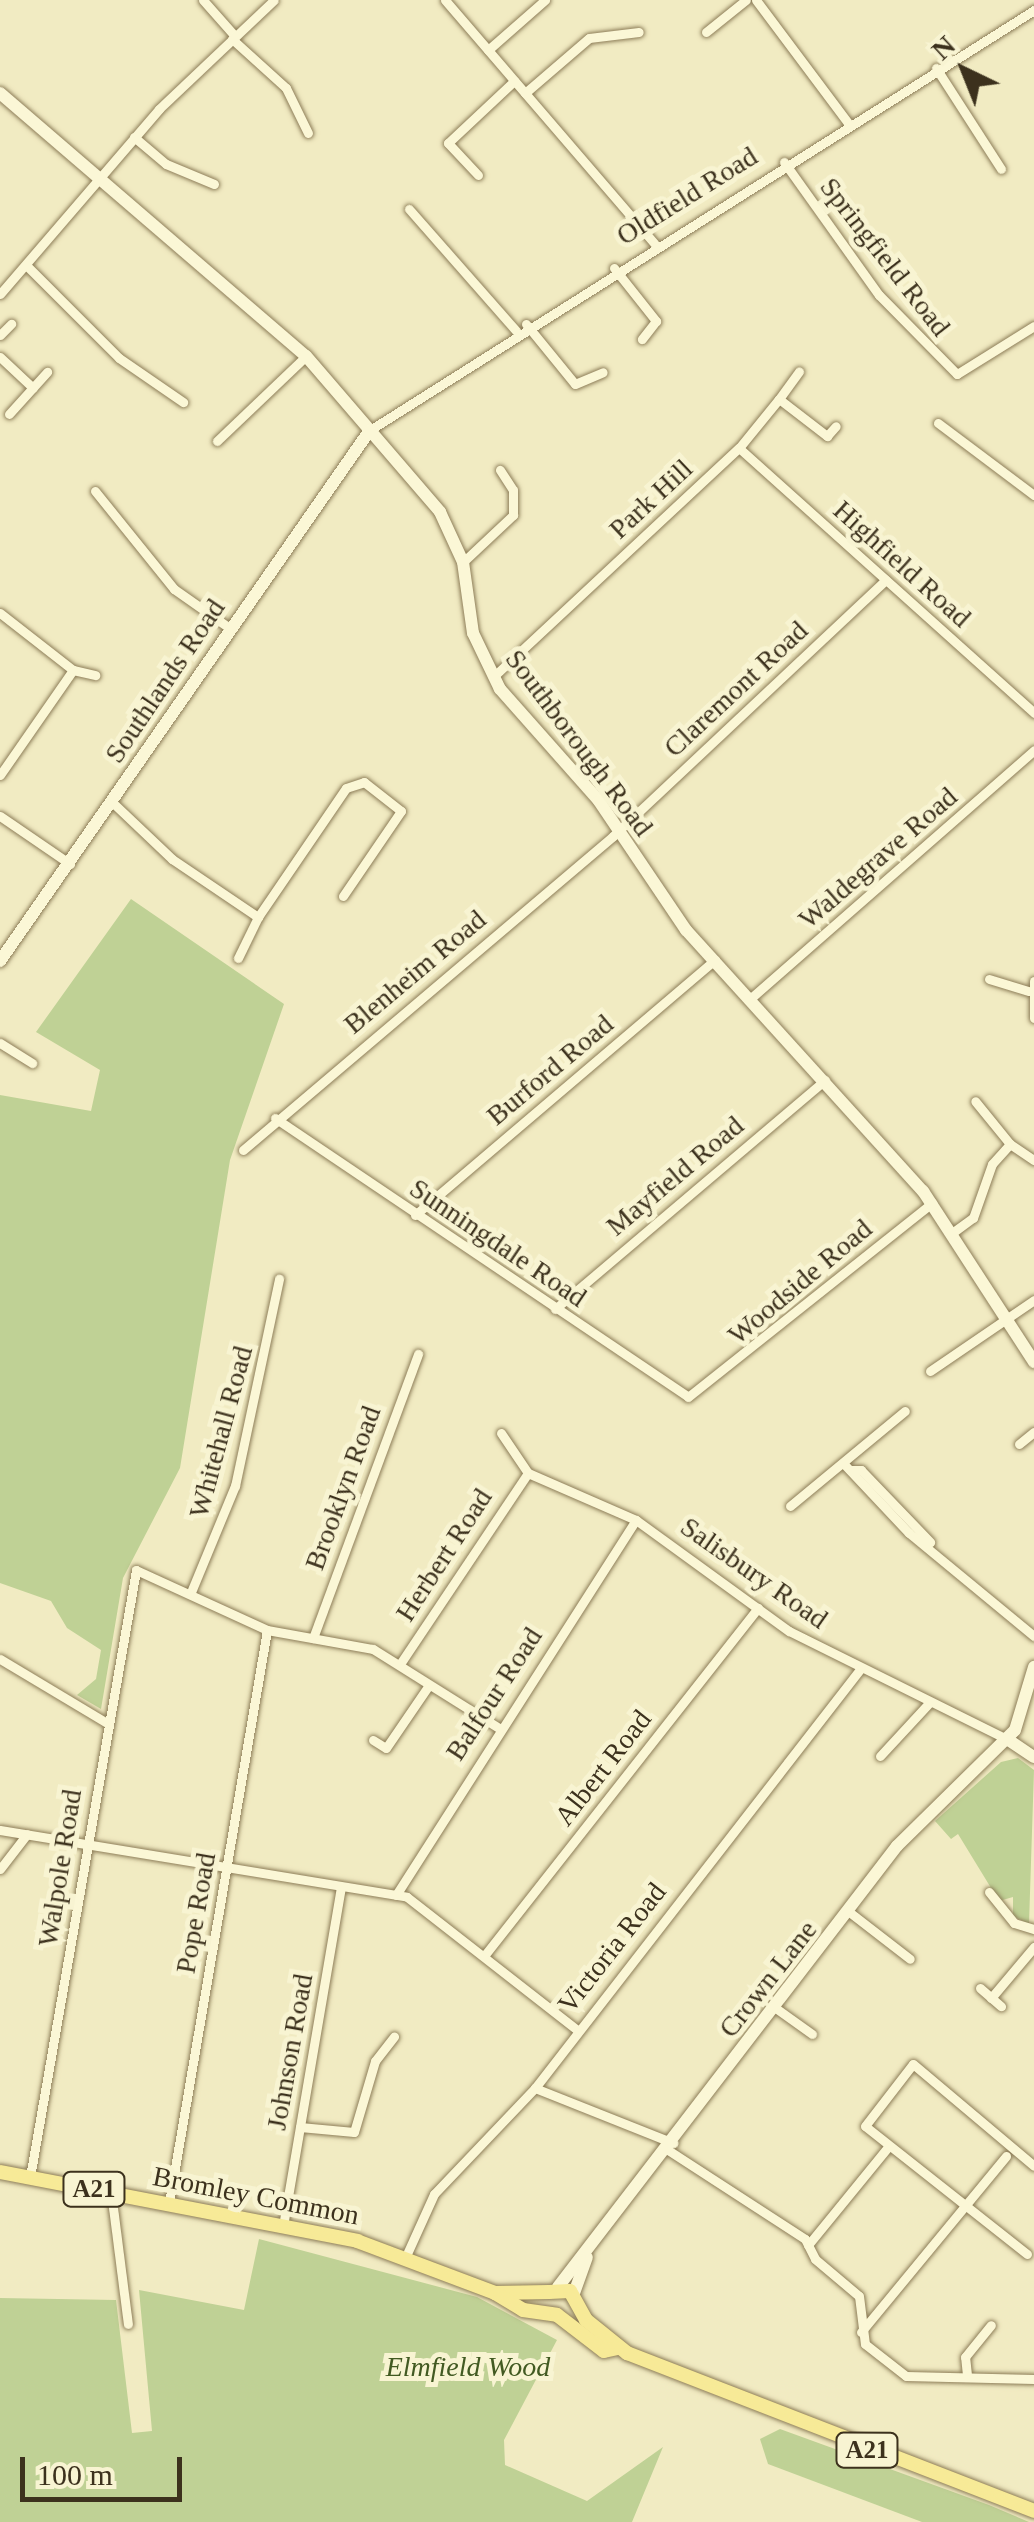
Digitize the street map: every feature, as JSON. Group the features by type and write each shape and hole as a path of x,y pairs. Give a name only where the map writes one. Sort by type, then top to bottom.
{"main road":[{"name":"Bromley Common","path":"0,2172 284,2226 406,2256 495,2292 523,2310 554,2313"},
{"name":"Bromley Common","path":"495,2292 553,2290"},
{"path":"553,2290 573,2299 554,2313 553,2290"},
{"name":"A21","path":"573,2299 617,2348 1034,2511"},
{"name":"A21","path":"554,2313 604,2351 617,2348"}],"street":[{"path":"203,0 234,38 286,88 308,133"},
{"path":"0,294 134,137 274,0"},
{"path":"444,0 654,244"},
{"path":"488,50 545,0"},
{"path":"706,32 746,0"},
{"path":"756,0 848,123"},
{"name":"Oldfield Road","path":"370,430 614,268 1034,10"},
{"path":"525,93 589,38 639,32"},
{"path":"936,68 1000,169"},
{"path":"478,175 448,143 514,81"},
{"name":"Southborough Road","path":"0,93 306,356 440,512 463,562 472,633 493,677 618,831 715,960 932,1203 1034,1362"},
{"path":"134,137 166,164 214,184"},
{"name":"Springfield Road","path":"784,162 879,294 957,374 1034,326"},
{"path":"409,209 575,384 602,372"},
{"path":"27,266 103,332 119,358 184,402"},
{"path":"614,268 656,321 642,339"},
{"path":"0,336 11,324"},
{"path":"217,442 306,356"},
{"path":"0,357 33,388"},
{"name":"Park Hill","path":"493,677 739,448 800,371"},
{"path":"9,414 47,372"},
{"path":"779,399 827,436 836,426"},
{"path":"938,423 1034,495"},
{"name":"Southlands Road","path":"0,961 370,430"},
{"path":"939,444 948,432"},
{"name":"Highfield Road","path":"739,448 1034,713"},
{"path":"463,562 513,515 513,490 500,470"},
{"path":"95,491 174,588 231,629"},
{"name":"Claremont Road","path":"618,831 886,580"},
{"path":"0,613 73,670 95,675"},
{"path":"0,775 73,670"},
{"name":"Waldegrave Road","path":"752,998 1034,750"},
{"path":"238,958 258,917 357,780 401,811 342,896"},
{"path":"112,802 172,859 258,917"},
{"path":"0,816 70,864"},
{"name":"Blenheim Road","path":"243,1150 275,1118 618,831"},
{"name":"Burford Road","path":"416,1214 715,960"},
{"path":"1002,983 1007,968"},
{"path":"988,979 1031,986 1034,1018"},
{"path":"0,1043 32,1063"},
{"name":"Mayfield Road","path":"555,1308 825,1080"},
{"path":"974,1101 1010,1144 1034,1160"},
{"name":"Sunningdale Road","path":"275,1118 555,1308 698,1396"},
{"path":"952,1233 973,1218 992,1164 1010,1144"},
{"name":"Woodside Road","path":"698,1396 932,1203"},
{"name":"Whitehall Road","path":"191,1592 235,1486 279,1279"},
{"path":"930,1372 1034,1300"},
{"name":"Brooklyn Road","path":"313,1638 418,1354"},
{"path":"790,1506 846,1467 905,1411"},
{"path":"1019,1444 1034,1432"},
{"path":"501,1434 528,1473"},
{"path":"846,1467 861,1470 930,1542 1034,1636"},
{"name":"Salisbury Road","path":"528,1473 636,1520 758,1608 928,1704 1007,1739"},
{"name":"Herbert Road","path":"400,1664 528,1473"},
{"name":"Balfour Road","path":"396,1895 499,1728 636,1520"},
{"name":"Walpole Road","path":"30,2177 107,1723 138,1568 191,1592"},
{"path":"191,1592 267,1630 366,1646 499,1728"},
{"name":"Albert Road","path":"484,1956 758,1608"},
{"name":"Pope Road","path":"169,2203 267,1630"},
{"path":"0,1659 107,1723"},
{"path":"1034,1666 1007,1739 1034,1757"},
{"name":"Victoria Road","path":"406,2256 434,2194 535,2088 861,1668"},
{"path":"373,1740 386,1748 429,1685"},
{"path":"880,1756 928,1704"},
{"name":"Crown Lane","path":"587,2257 908,1833 1007,1739"},
{"path":"0,1830 396,1895 484,1956 577,2030"},
{"path":"0,1869 27,1834"},
{"name":"Johnson Road","path":"284,2226 342,1887"},
{"path":"989,1892 1014,1924 1034,1928"},
{"path":"848,1912 910,1959"},
{"path":"991,1998 1034,1947"},
{"path":"980,1988 1001,2006"},
{"path":"777,2009 812,2034"},
{"path":"300,2127 352,2133 374,2061 394,2037"},
{"path":"1027,2254 865,2126 913,2064 1034,2166"},
{"path":"535,2088 670,2146 706,2180 748,2196 808,2245 859,2296 860,2332 906,2376 1034,2379"},
{"path":"808,2245 888,2147"},
{"path":"860,2332 1006,2156"},
{"path":"111,2192 128,2324"},
{"path":"553,2290 587,2257"},
{"path":"573,2299 587,2257"},
{"path":"968,2375 965,2357 991,2324"}],"green space":[{"path":"131,899 284,1004 230,1160 180,1468 123,1578 101,1709 77,1695 96,1679 101,1650 67,1628 51,1601 0,1583 0,1095 91,1111 100,1070 36,1032"},
{"path":"1018,1758 1034,1770 1029,1924 1013,1916 1013,1897 999,1901 958,1834 951,1839 935,1821 1001,1762"},
{"name":"Elmfield Wood","path":"259,2239 477,2297 557,2340 504,2440 505,2465 587,2501 663,2447 632,2522 0,2522 0,2298 116,2300 132,2433 152,2431 139,2290 244,2310"},
{"path":"780,2429 1029,2522 922,2522 768,2464 760,2439"}]}
